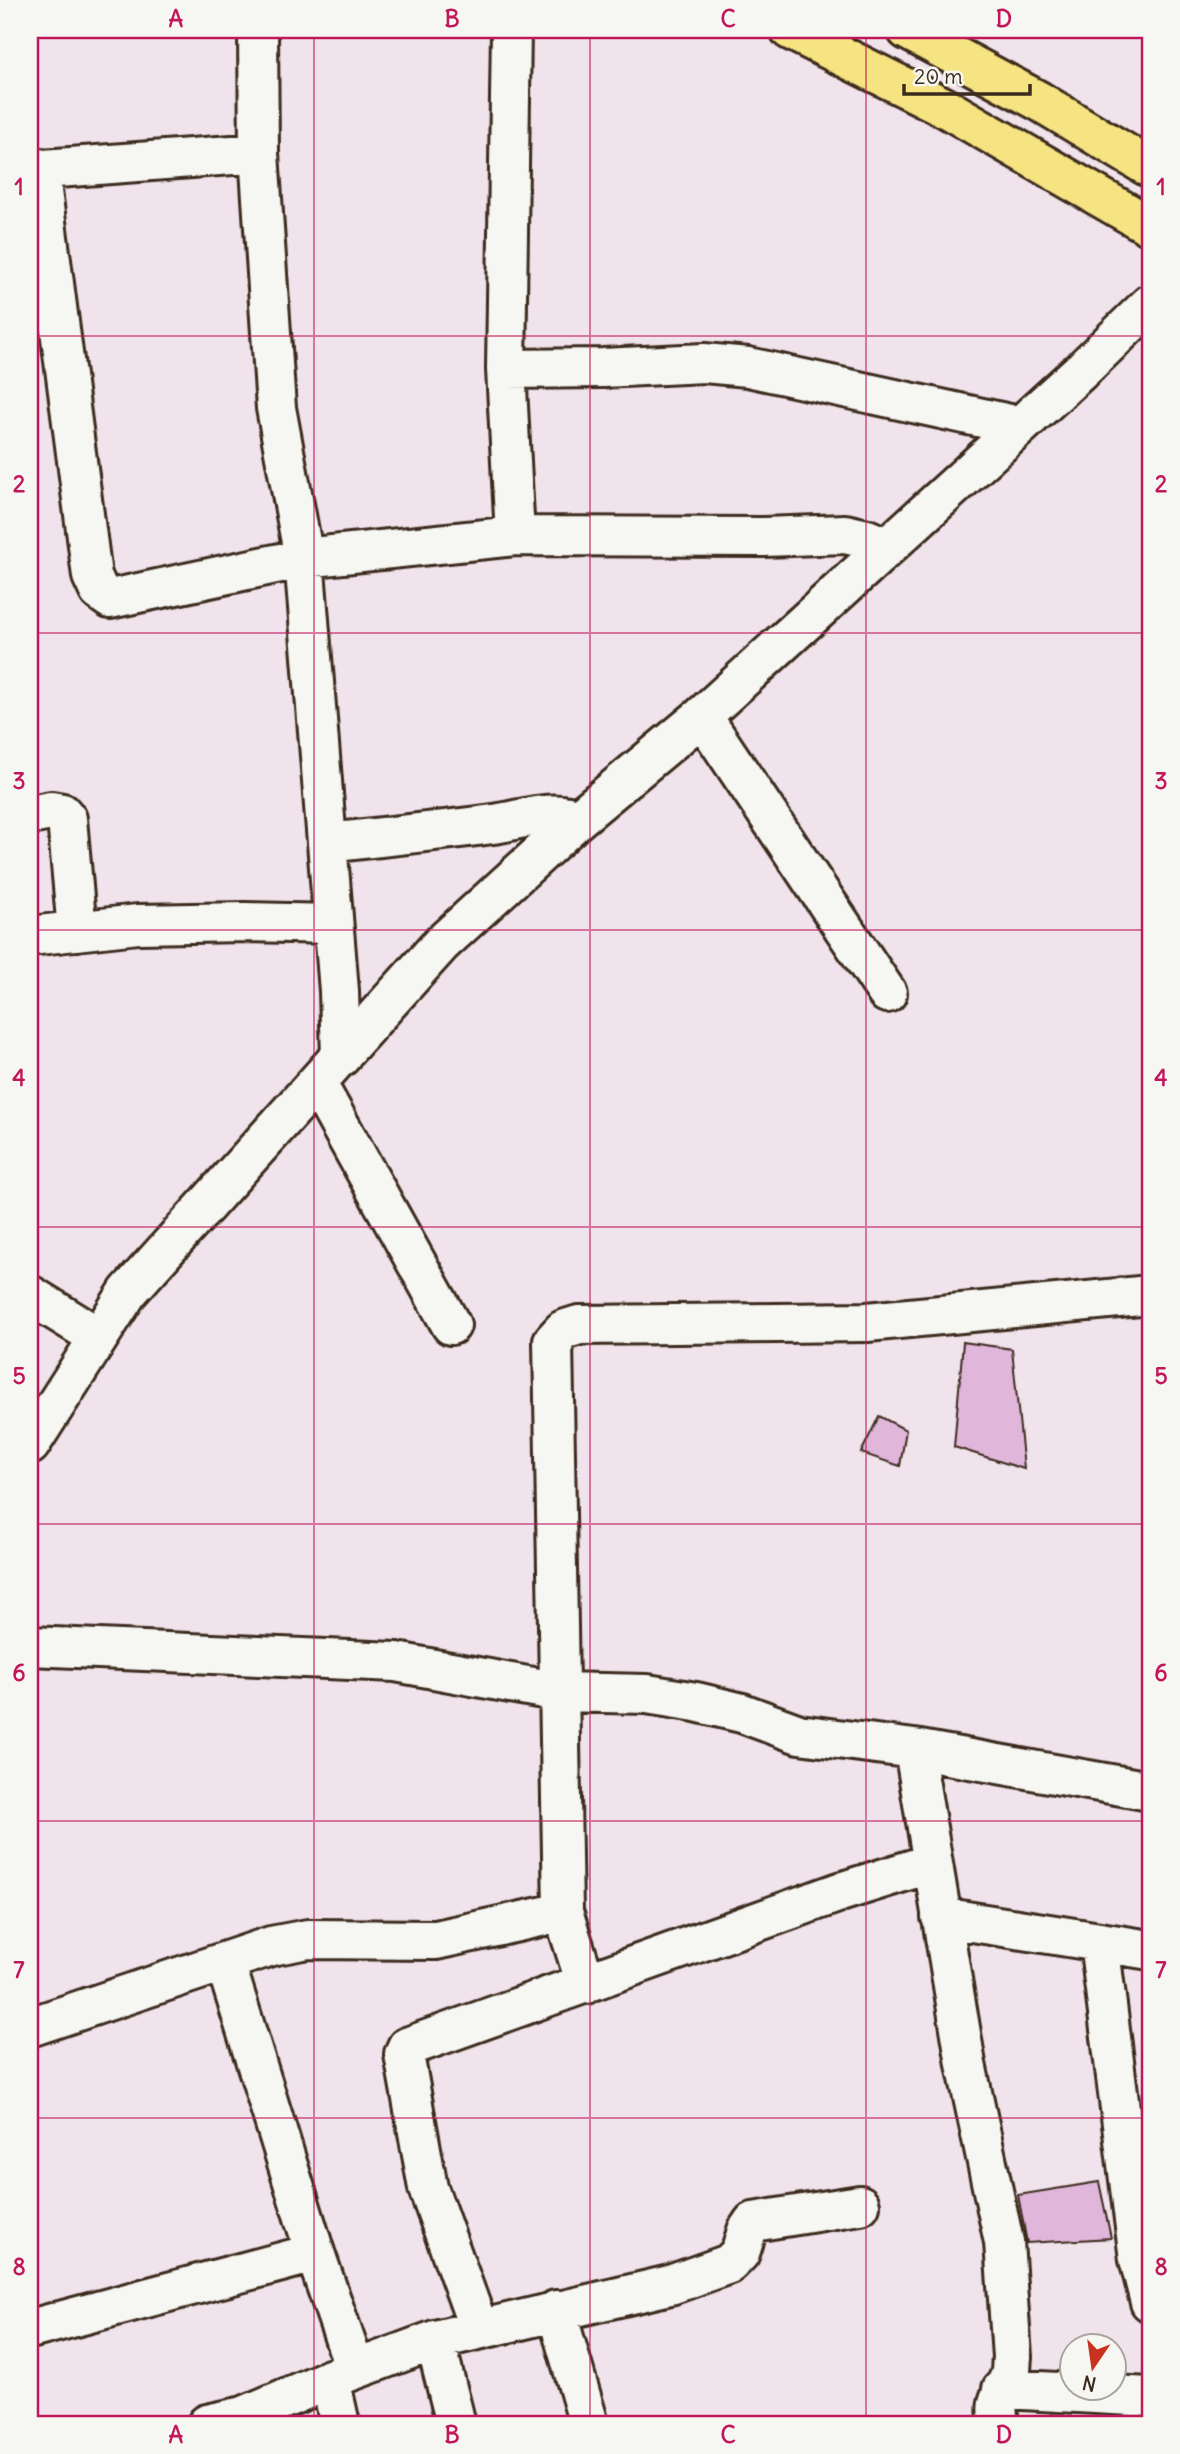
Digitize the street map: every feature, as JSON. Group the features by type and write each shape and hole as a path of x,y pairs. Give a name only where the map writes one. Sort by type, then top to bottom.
{"main road":[{"path":"790,30 944,107 1150,226"},
{"path":"907,30 1039,102 1150,168"}],"street":[{"path":"258,30 259,153 276,408 304,558 333,924 329,1070 451,1325"},
{"path":"511,30 506,369 515,536"},
{"path":"259,153 35,169 92,576 99,591 110,599 304,558 515,536 764,537 845,534 886,547"},
{"path":"30,1445 128,1292 441,944 578,819 702,716 1150,304"},
{"path":"506,369 704,363 748,367 1019,426"},
{"path":"702,716 887,993"},
{"path":"30,815 51,811 62,813 67,819 77,931"},
{"path":"327,843 497,823 545,814 564,813 578,819"},
{"path":"30,936 152,924 333,924"},
{"path":"30,1295 98,1337"},
{"path":"586,1984 563,1912 553,1341 563,1330 579,1325 867,1322 1150,1295"},
{"path":"30,1646 396,1662 560,1692 647,1694 742,1713 799,1734 914,1749 1150,1791"},
{"path":"914,1749 966,2064 1004,2242 1012,2357 1001,2407 1150,2396"},
{"path":"479,2329 428,2188 404,2054 407,2048 840,1892 932,1863"},
{"path":"30,2027 271,1946 308,1939 436,1940 563,1912"},
{"path":"941,1917 1150,1951"},
{"path":"1099,1942 1139,2259 1150,2302"},
{"path":"225,1962 315,2253 342,2374 340,2424"},
{"path":"207,2424 244,2416 342,2374 435,2340 670,2286 729,2264 740,2253 753,2222 860,2205"},
{"path":"30,2329 315,2253"},
{"path":"556,2311 589,2424"},
{"path":"435,2340 456,2424"}],"building":[{"path":"963,1342 1012,1349 1024,1469 954,1447"},
{"path":"879,1416 906,1430 900,1466 861,1453"},
{"path":"1099,2182 1111,2238 1027,2243 1018,2195"}]}
